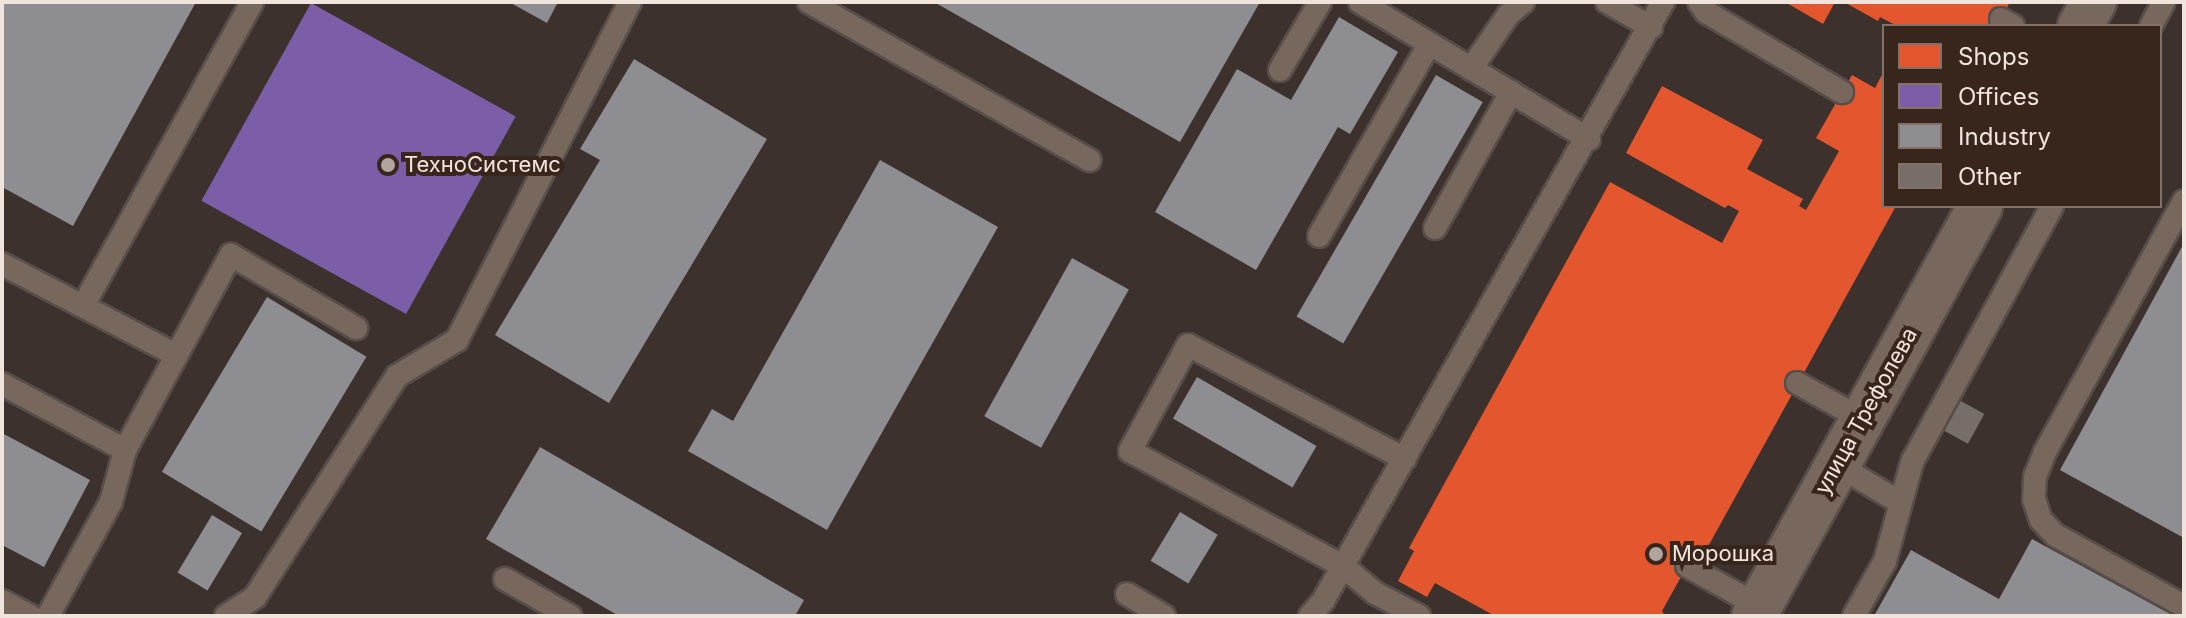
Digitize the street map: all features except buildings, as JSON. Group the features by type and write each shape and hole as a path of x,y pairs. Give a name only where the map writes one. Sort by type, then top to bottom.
{"street":[{"path":"2081,24 2094,2"},
{"name":"улица Трефолева","path":"1756,611 1979,208"}],"lane":[{"path":"83,306 252,2"},
{"path":"226,616 255,597 397,376 457,340 630,2"},
{"path":"809,2 1089,160"},
{"path":"1280,70 1320,2"},
{"path":"1360,2 1589,139"},
{"path":"1471,69 1508,15 1523,2"},
{"path":"1607,2 1651,27"},
{"path":"1310,616 1343,566 1589,139 1663,2"},
{"path":"1699,2 1706,12 1842,92"},
{"path":"2152,24 2164,2"},
{"path":"1319,236 1429,45"},
{"path":"1435,228 1511,92"},
{"path":"2184,201 2045,452 2035,477 2034,499 2041,520 2055,535 2184,606"},
{"path":"1854,616 1885,561 1912,462 2051,208"},
{"path":"48,616 111,502 125,450 231,255 356,328"},
{"path":"4,269 176,355"},
{"path":"1405,459 1188,345 1130,451 1343,566 1375,593 1419,616"},
{"path":"1797,383 1862,419"},
{"path":"2,384 125,450"},
{"path":"1837,465 1901,503"},
{"path":"1687,566 1756,611"},
{"path":"505,579 570,616"},
{"path":"1127,594 1164,616"},
{"path":"2,601 30,616"}],"place":[{"name":"ТехноСистемс","path":"388,165"},
{"name":"Морошка","path":"1656,554"}]}
